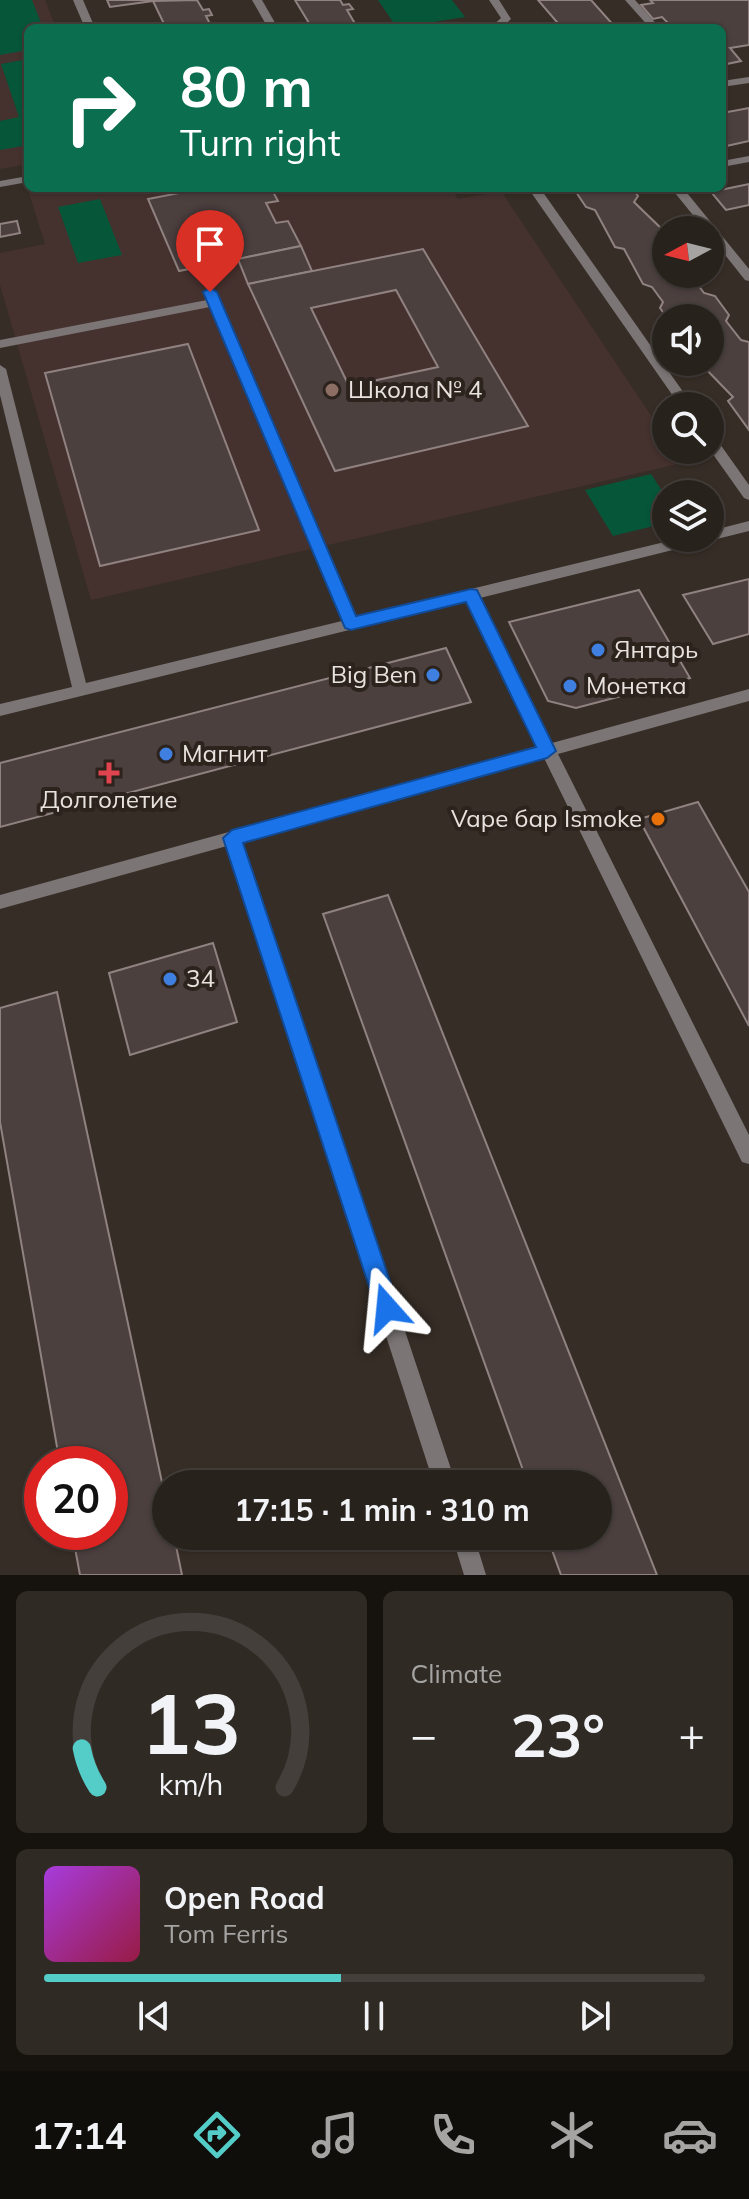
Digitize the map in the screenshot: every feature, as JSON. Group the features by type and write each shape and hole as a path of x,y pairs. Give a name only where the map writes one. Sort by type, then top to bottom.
{"lane":[{"path":"78,0 88,24"},
{"path":"257,0 271,24"},
{"path":"494,0 506,19 500,24"},
{"path":"630,0 651,24"},
{"path":"726,83 749,80"},
{"path":"726,163 749,159"},
{"path":"0,184 24,180"},
{"path":"537,192 677,392"},
{"path":"680,192 749,277"},
{"path":"0,344 212,297 351,624"},
{"path":"0,369 80,690"},
{"path":"724,460 749,495"},
{"path":"724,532 749,526"},
{"path":"0,710 652,550"},
{"path":"471,595 749,1155"},
{"path":"0,902 749,695"},
{"path":"232,838 440,1470"},
{"path":"467,1550 475,1575"}],"shaded area":[{"path":"0,0 45,0 54,24 24,24 24,165 0,169"},
{"name":"Школа № 4","path":"29,192 454,192 458,199 502,192 652,417 652,464 678,464 91,600 0,285 0,253 45,244"}],"green space":[{"path":"0,0 32,0 41,24 24,24 24,51 0,55"},
{"path":"378,0 452,0 465,17 422,24 394,24"},
{"path":"24,60 24,146 0,150 0,121 19,117 1,64"},
{"path":"100,199 122,255 78,263 58,207"},
{"path":"651,474 655,480 652,480 652,526 613,536 585,490"}],"building":[{"path":"107,0 152,0 153,1 110,7"},
{"path":"197,0 203,10 209,9 212,15 206,16 210,24 164,24 153,1"},
{"path":"295,0 340,0 343,5 349,4 353,9 347,10 355,24 310,24"},
{"path":"538,0 591,0 612,24 559,24"},
{"path":"650,0 749,0 749,45 730,48 741,61 726,64 726,24 669,24 662,17 653,19 641,5 653,3"},
{"path":"749,108 749,141 726,146 726,112"},
{"path":"749,184 749,205 726,210 711,192 726,192 726,189"},
{"path":"184,192 273,192 278,201 266,203 276,223 288,221 301,246 179,271 148,199"},
{"path":"576,192 635,192 638,196 634,202 652,219 652,287 643,284 624,249 615,247 595,210 586,207"},
{"path":"17,221 20,233 0,237 0,224"},
{"path":"301,246 312,271 248,284 238,259"},
{"path":"423,249 528,426 335,471 248,284","holes":["396,290 438,367 349,386 311,308"]},
{"path":"653,288 700,288 704,293 715,296 721,304 662,304"},
{"path":"724,308 729,315 726,321 741,340 749,342 749,430 728,401 733,397 713,376 724,376"},
{"path":"188,344 259,530 100,566 45,373"},
{"path":"749,579 749,634 713,644 683,595"},
{"name":"Янтарь","path":"639,590 690,678 576,708 548,701 509,622"},
{"path":"446,648 471,702 0,827 0,763"},
{"path":"698,802 749,892 749,1026 639,819"},
{"path":"388,895 657,1575 561,1575 552,1550 612,1550 612,1470 523,1470 323,914"},
{"path":"213,943 237,1022 130,1055 109,973"},
{"path":"57,992 159,1470 152,1470 152,1550 177,1550 182,1575 80,1575 75,1550 128,1550 128,1446 57,1446 0,1122 0,1008"}],"place":[{"name":"Школа № 4","path":"332,390"},
{"name":"Янтарь","path":"598,650"},
{"name":"Big Ben","path":"433,675"},
{"name":"Монетка","path":"570,686"},
{"name":"Магнит","path":"166,754"},
{"name":"Долголетие","path":"109,773"},
{"name":"Vape бар Ismoke","path":"658,819"},
{"name":"34","path":"170,979"}],"route":[{"path":"210,292 351,624 471,595 547,751 232,838 387,1308"}]}
